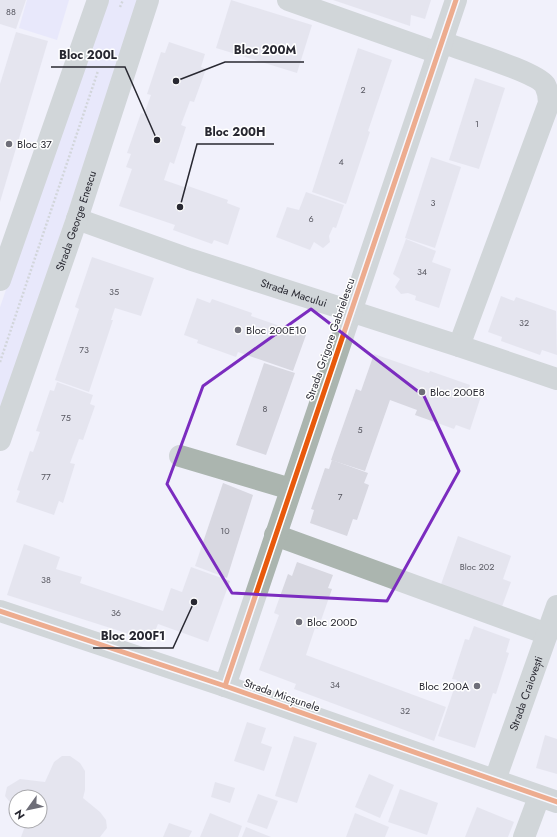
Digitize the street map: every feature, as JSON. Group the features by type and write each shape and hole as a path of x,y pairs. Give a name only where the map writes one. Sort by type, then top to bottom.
{"street":[{"path":"0,280 7,240 98,0"},
{"name":"Strada George Enescu","path":"0,440 77,219 148,0"},
{"path":"288,0 530,75 544,85 548,94 549,103 459,346"},
{"name":"Strada Grigore Gabrielescu","path":"225,686 290,489 456,0"},
{"name":"Strada Macului","path":"77,219 189,259 557,379"},
{"path":"180,456 290,489"},
{"path":"275,535 547,634"},
{"name":"Strada Craiovești","path":"495,780 557,606"},
{"name":"Strada Micșunele","path":"0,611 225,686 548,799"},
{"path":"524,837 548,799"}],"path":[{"path":"118,15 122,0"},
{"path":"0,362 100,67"}],"highlighted area":[{"path":"311,309 424,396 459,471 387,601 232,593 167,484 203,386"}],"shaded area":[{"path":"27,0 69,0 57,40 19,28"},
{"path":"107,0 140,0 0,411 0,307"}],"building":[{"path":"0,0 26,0 16,29 0,24"},
{"path":"231,0 312,25 297,73 216,48"},
{"path":"333,0 431,0 425,19 411,15 410,26"},
{"name":"Bloc 37","path":"16,32 48,41 0,202 0,84"},
{"path":"169,42 205,54 201,67 206,69 194,102 190,101 181,125 186,127 174,164 170,162 164,180 187,188 188,186 228,200 227,203 240,208 228,245 214,240 212,244 173,230 175,225 119,206 132,169 126,167 131,154 127,153 141,113 144,114 151,95 147,94 161,52 165,53"},
{"path":"358,48 392,60 368,131 370,132 346,204 312,192"},
{"path":"475,78 505,88 479,169 449,160"},
{"path":"431,157 461,167 435,248 405,238"},
{"path":"306,192 344,205 336,228 333,227 329,236 330,242 323,248 314,242 310,250 276,237 287,207 299,210"},
{"path":"406,239 436,251 432,262 451,269 439,308 415,300 416,296 408,293 401,294 395,287 400,279 393,274"},
{"path":"92,257 154,278 141,316 115,308 111,320 113,320 89,392 55,380 79,309 75,307"},
{"path":"501,296 514,301 516,297 556,311 557,355 542,350 540,355 501,341 502,337 488,332"},
{"name":"Bloc 200E10","path":"197,298 210,303 212,299 252,313 251,316 306,335 293,371 238,352 236,357 197,343 198,340 184,335"},
{"name":"Bloc 200E8","path":"374,354 470,385 469,388 482,393 470,430 456,425 454,429 415,415 417,410 390,400 365,471 331,460 356,389 361,391"},
{"path":"264,363 295,373 266,455 236,445"},
{"path":"57,382 93,395 90,404 95,406 83,440 79,439 70,463 75,464 63,503 59,501 54,515 16,502 20,491 17,490 30,451 33,452 40,432 36,431 50,390 54,391"},
{"path":"332,460 368,473 364,483 369,485 357,520 353,519 347,536 310,523 314,510 311,509 325,468 329,469"},
{"path":"223,483 253,495 227,578 195,566"},
{"path":"458,536 511,556 503,579 511,582 500,612 439,590"},
{"path":"24,544 60,557 56,569 82,577 80,583 163,611 171,588 182,592 191,567 230,581 208,642 158,624 151,641 7,595"},
{"path":"297,562 333,575 328,588 332,589 318,629 315,628 306,655 446,707 434,741 294,689 296,684 259,670 279,615 274,613 288,574 292,576"},
{"name":"Bloc 200A","path":"474,626 510,639 506,652 509,653 496,694 493,693 475,748 438,736 457,680 452,679 465,639 469,640"},
{"path":"247,722 266,728 261,743 272,747 264,771 234,761"},
{"path":"545,735 557,739 557,774 536,768"},
{"path":"294,736 317,743 297,803 275,796"},
{"path":"62,756 70,756 80,763 85,771 85,790 83,798 100,812 106,820 107,828 100,837 21,837 24,829 48,829 48,789 8,789 8,800 5,796 7,787 20,779 45,782 54,762"},
{"path":"369,774 394,785 380,818 355,807"},
{"path":"215,782 235,788 230,803 211,797"},
{"path":"400,789 438,803 427,835 388,822"},
{"path":"258,794 278,801 267,829 247,822"},
{"path":"477,807 514,822 508,837 465,837"},
{"path":"210,813 242,826 238,837 200,837"},
{"path":"355,813 389,827 385,837 346,837"},
{"path":"169,823 192,831 189,837 163,837"},
{"path":"246,827 271,837 242,837"}],"cycle path":[{"path":"225,686 456,0"},
{"path":"0,611 225,686 557,802"}],"place":[{"name":"Bloc 200M","path":"176,81"},
{"name":"Bloc 200L","path":"157,140"},
{"name":"Bloc 37","path":"9,144"},
{"name":"Bloc 200H","path":"180,207"},
{"name":"Bloc 200E10","path":"238,330"},
{"name":"Bloc 200E8","path":"422,392"},
{"name":"Bloc 200F1","path":"194,602"},
{"name":"Bloc 200D","path":"299,622"},
{"name":"Bloc 200A","path":"477,686"}]}
